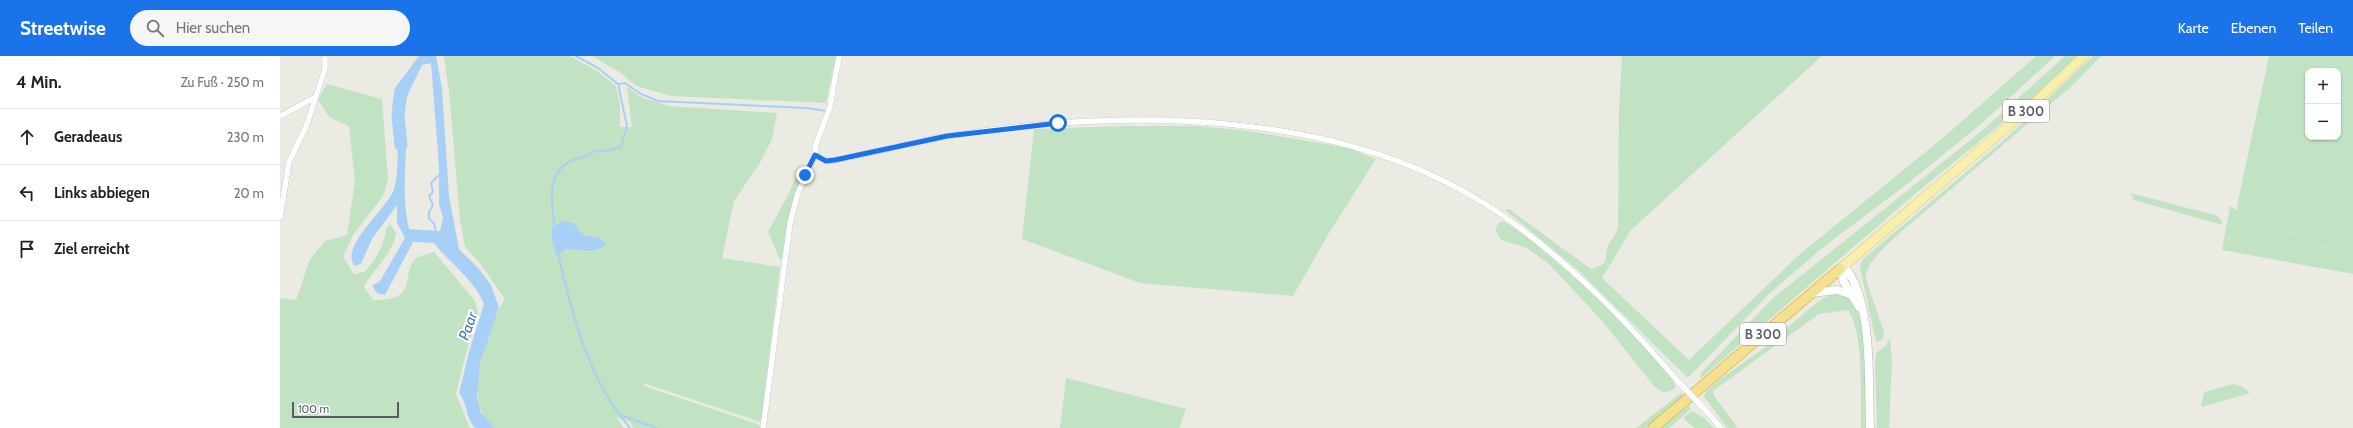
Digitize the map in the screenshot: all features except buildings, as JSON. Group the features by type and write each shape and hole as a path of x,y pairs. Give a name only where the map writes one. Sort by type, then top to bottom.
{"highway":[{"name":"B 300","path":"1653,428 1842,268"}],"main road":[{"name":"B 300","path":"1842,268 2019,117 2084,56"},
{"path":"1842,268 1844,282 1853,295 1864,319"},
{"path":"1842,268 1856,282 1864,319 1870,428"},
{"path":"1812,293 1837,290 1853,295"}],"street":[{"path":"280,217 289,162 307,124 314,98 325,69 325,56"},
{"path":"763,428 790,223 798,192 815,155 816,144 830,107 839,56"},
{"path":"280,116 314,98"},
{"path":"815,155 826,161 947,136 1058,123 1123,121 1195,122 1241,126 1310,135 1347,145 1420,171 1498,213 1578,275 1632,328 1721,428"}],"green space":[{"path":"444,56 570,56 597,71 616,86 620,105 620,127 632,127 627,87 643,98 669,106 777,113 772,139 761,161 734,201 722,258 780,267 761,422 643,383 644,386 760,425 760,428 634,428 630,422 616,417 624,428 495,428 485,418 481,411 478,399 477,385 479,370 487,337 505,299 479,262 465,247 460,220 449,91"},
{"path":"592,56 836,56 826,103 671,96 636,86 621,73"},
{"path":"1622,56 1822,56 1631,230 1602,278 1689,360 1800,254 1944,137 2036,56 2055,56 1981,124 1907,184 1826,245 1770,293 1688,378 1579,271 1505,210 1509,209 1591,269 1598,267 1605,262 1607,249 1618,227 1619,108"},
{"path":"2065,56 2078,56 2034,97 1915,194 1700,379 1701,373 1772,299 1983,130"},
{"path":"2093,56 2101,56 2073,85 1894,238 1872,262 1866,274 1866,280 1884,332 1882,339 1876,342 1860,267 1863,259 2004,140"},
{"path":"2269,56 2353,56 2353,263 2341,254 2238,211 2237,206"},
{"path":"327,84 382,99 388,179 383,196 353,235 343,257 354,274 365,272 379,252 384,241 386,229 390,224 396,233 394,241 387,255 364,287 373,300 388,299 398,296 404,291 407,284 412,263 418,257 434,252 475,301 478,314 466,353 456,394 470,428 280,428 280,300 281,298 296,300 310,259 325,241 347,235 355,181 349,126 329,117 318,100"},
{"path":"1124,126 1197,126 1249,131 1348,148 1376,159 1329,233 1293,296 1140,283 1022,239 1034,129"},
{"path":"805,165 788,220 781,262 768,232 789,193 800,167"},
{"path":"2130,193 2215,215 2220,218 2223,225 2134,200"},
{"path":"2230,206 2238,211 2341,254 2353,263 2353,274 2222,250"},
{"path":"1502,221 1517,230 1540,248 1625,325 1667,372 1676,387 1668,392 1663,392 1654,386 1603,322 1549,264 1527,248 1501,240 1495,230 1498,224"},
{"path":"1837,292 1852,299 1858,312 1862,327 1866,362 1865,428 1861,428 1861,383 1857,335 1848,310 1819,314 1713,391 1714,396 1738,428 1727,428 1703,395 1718,381 1769,344 1821,300"},
{"path":"1890,338 1892,361 1889,426 1891,428 1877,428 1875,361 1877,352 1886,346"},
{"path":"1066,378 1186,409 1179,428 1060,428"},
{"path":"2233,384 2243,387 2250,393 2201,407 2204,392"},
{"path":"1682,392 1682,397 1645,428 1636,428"},
{"path":"1689,405 1691,409 1669,428 1661,428"},
{"path":"1692,411 1704,418 1714,428 1695,428 1683,418"}],"water":[{"path":"419,56 436,56 442,88 449,196 459,249 479,269 491,285 499,307 480,363 477,398 481,413 495,428 475,428 459,393 469,352 484,304 480,295 468,279 434,243 413,242 385,295 377,293 372,286 380,281 405,238 397,223 397,205 372,239 361,264 355,266 352,258 353,248 359,238 390,197 394,189 398,159 396,128 406,127 405,204 409,229 440,231 443,218 439,204 439,166 431,63 422,65 409,92 404,107 392,108 395,88"},
{"path":"562,221 573,223 583,235 598,237 606,243 602,247 593,250 565,249 557,257 552,240 552,229"}],"waterway":[{"path":"555,229 552,191 557,174 563,166 571,161 587,156 596,150 607,151 621,147 627,126 618,84 598,68 576,56"},
{"path":"619,84 625,83 641,94 658,101 807,108 826,111"},
{"name":"Paar","path":"401,91 398,116 401,145"},
{"path":"436,232 434,223 429,219 429,212 433,205 429,196 433,192 431,183 440,174"},
{"path":"558,253 569,300 592,367 615,409 630,428"},
{"path":"620,415 657,428"}],"route":[{"path":"805,175 815,155 826,161 835,160 947,136 1058,123"}]}
